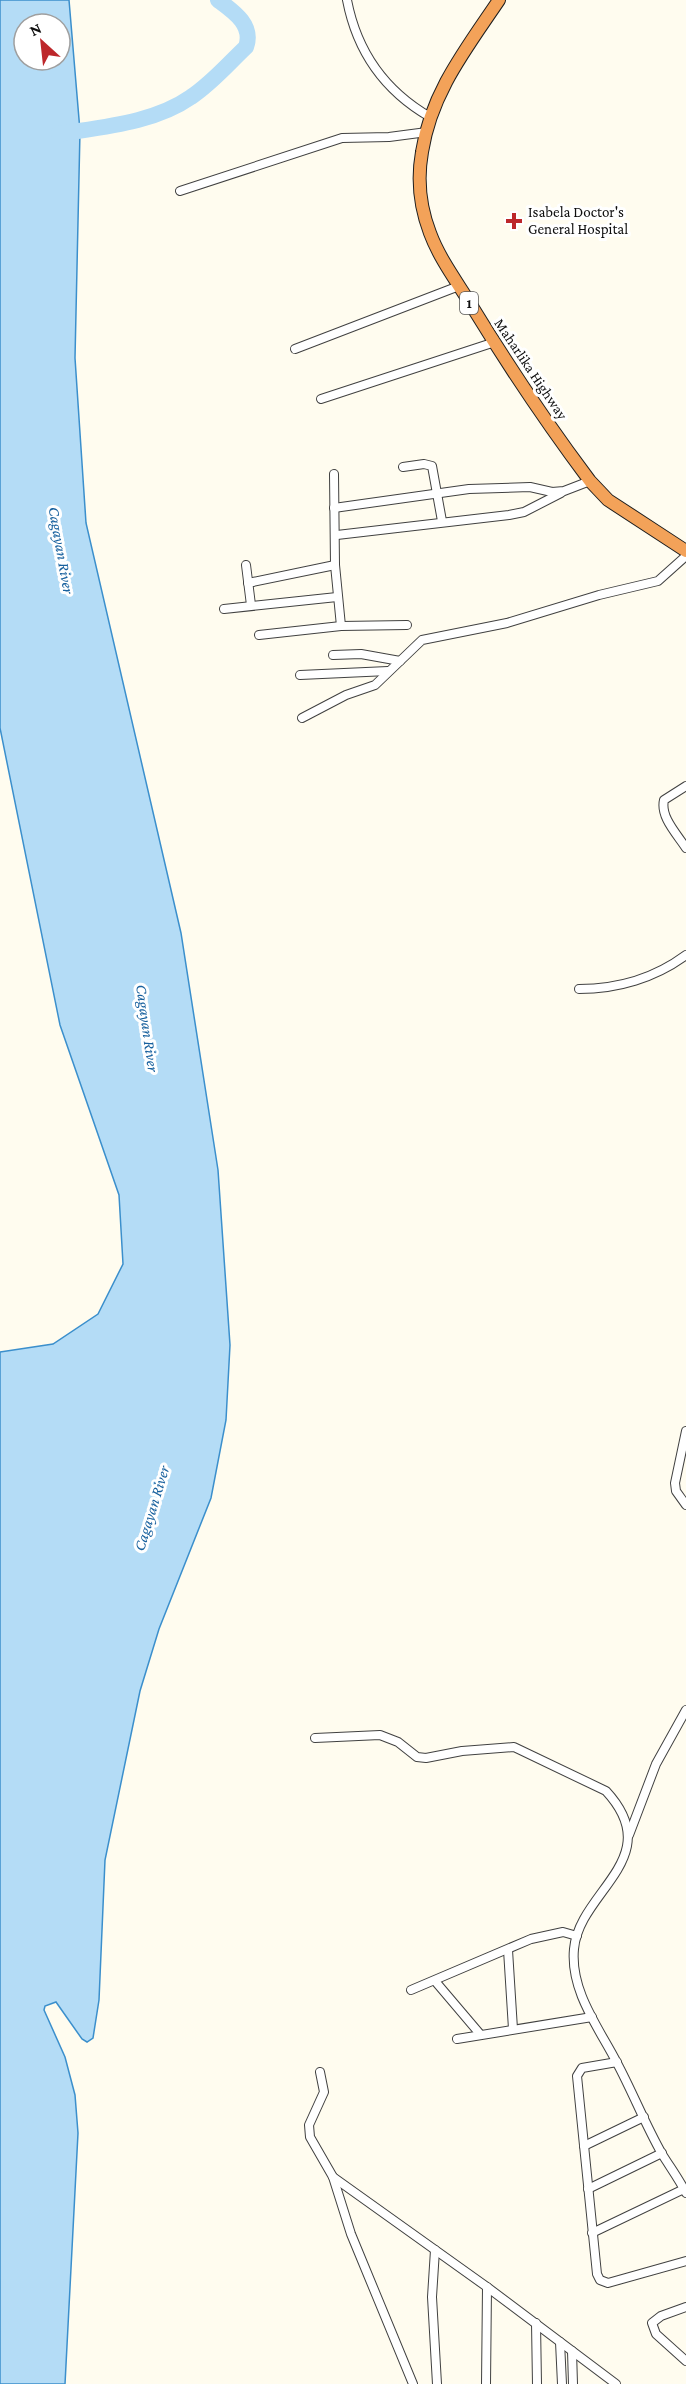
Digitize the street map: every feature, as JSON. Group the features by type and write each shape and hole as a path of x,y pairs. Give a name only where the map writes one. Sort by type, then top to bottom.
{"highway":[{"name":"Maharlika Highway","path":"499,0 451,69 430,117 420,175 422,207 438,251 459,286 590,481 608,500 686,551"}],"street":[{"path":"347,0 366,55 375,70 402,99 430,117"},
{"path":"180,190 342,138 389,137 427,132"},
{"path":"295,349 459,286"},
{"path":"321,399 495,342"},
{"path":"403,467 424,464 432,466 442,521"},
{"path":"334,474 337,535 335,565 341,626"},
{"path":"337,535 524,512 590,481"},
{"path":"334,508 470,489 530,487 564,492"},
{"path":"302,718 346,695 375,685 422,640 507,623 658,580 686,556"},
{"path":"248,583 335,565"},
{"path":"246,566 251,605"},
{"path":"224,609 337,597"},
{"path":"259,635 341,626 407,625"},
{"path":"333,655 361,654 400,661"},
{"path":"300,675 388,671"},
{"path":"686,786 664,800 662,807 665,817 686,848"},
{"path":"579,989 611,988 625,984 646,977 686,955"},
{"path":"686,1431 675,1483 676,1491 686,1505"},
{"path":"592,2233 685,2191 662,2153 592,2017 577,1984 574,1970 577,1936 618,1868 656,1764 686,1710"},
{"path":"315,1738 380,1735 398,1742 417,1757 426,1758 462,1751 514,1747 606,1791 616,1801 625,1819 628,1838"},
{"path":"411,1990 549,1934 562,1932 577,1936"},
{"path":"508,1950 513,2030"},
{"path":"435,1981 480,2034"},
{"path":"457,2039 592,2017"},
{"path":"617,2062 588,2066 582,2068 578,2074 597,2274 602,2282 616,2282 686,2261"},
{"path":"320,2072 324,2092 308,2132 333,2177 351,2234 413,2384"},
{"path":"584,2146 644,2117"},
{"path":"588,2189 662,2153"},
{"path":"333,2177 487,2287 616,2384"},
{"path":"435,2250 432,2297 437,2384"},
{"path":"486,2384 487,2287"},
{"path":"686,2307 661,2316 652,2323 656,2334 686,2361"},
{"path":"536,2323 537,2384"},
{"path":"560,2342 562,2384"},
{"path":"572,2351 573,2384"}],"water":[{"name":"Cagayan River","path":"0,0 69,0 70,12 12,12 12,72 72,72 72,36 80,131 75,358 86,523 181,933 218,1170 230,1345 226,1420 211,1498 159,1629 140,1691 105,1860 99,2000 93,2038 87,2042 82,2039 56,2002 45,2006 44,2010 65,2057 75,2095 78,2133 65,2384 0,2384 0,1352 53,1344 98,1314 123,1264 119,1195 60,1025 0,728"}],"waterway":[{"path":"59,134 127,123 161,113 206,86 246,47 248,39 241,19 218,0"}],"place":[{"name":"Isabela Doctor's General Hospital","path":"514,221"}]}
